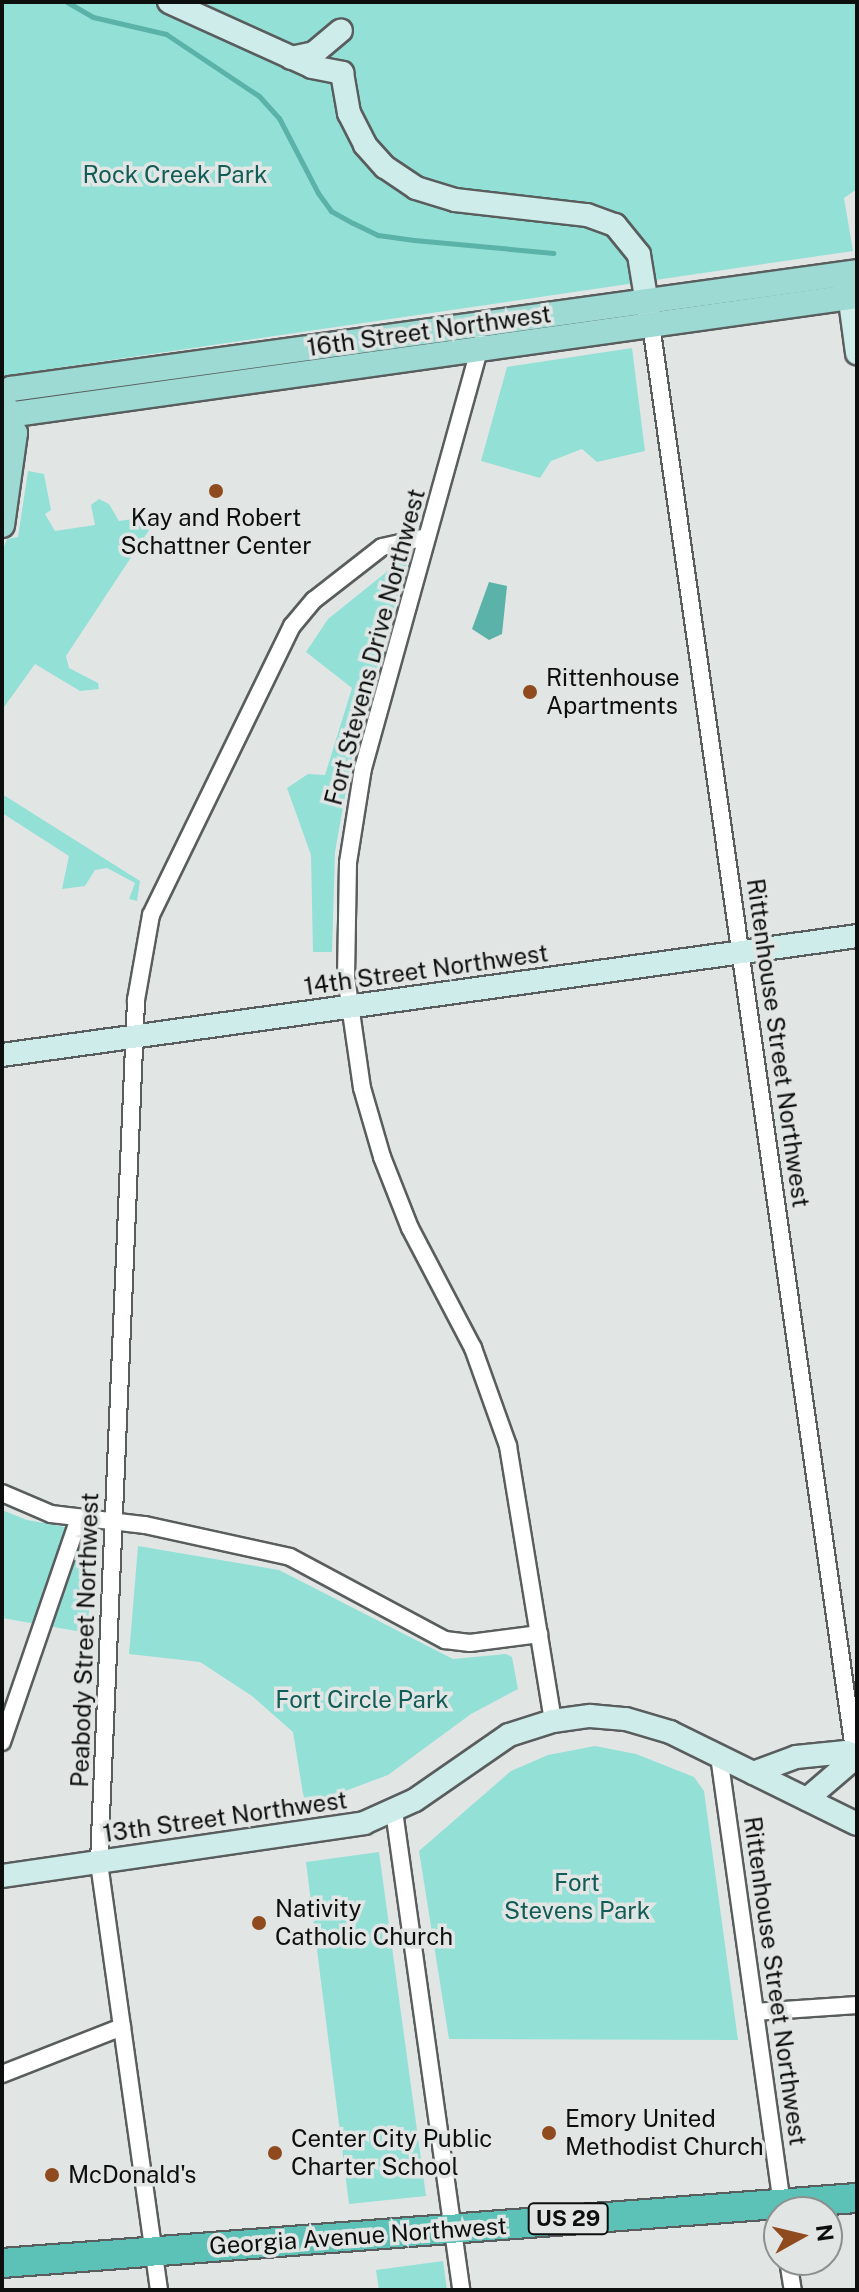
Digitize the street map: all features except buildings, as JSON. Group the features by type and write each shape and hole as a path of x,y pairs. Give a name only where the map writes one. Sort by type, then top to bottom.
{"highway":[{"name":"Georgia Avenue Northwest","path":"2,2263 453,2228 763,2208"}],"main road":[{"name":"16th Street Northwest","path":"2,395 11,389 480,336 852,285"},
{"name":"16th Street Northwest","path":"2,409 15,414 480,336"},
{"path":"2,415 15,433 2,525"}],"street":[{"path":"169,2 291,58 342,73 349,113 365,145 395,175 416,188 455,200 587,215 615,225 637,250 649,313"},
{"path":"291,58 314,53 341,30"},
{"path":"852,285 857,353"},
{"name":"Rittenhouse Street Northwest","path":"649,313 857,1760"},
{"name":"Fort Stevens Drive Northwest","path":"480,336 355,807 346,905 349,1007 362,1088 382,1157 417,1244 473,1348 502,1424 518,1488 553,1721"},
{"name":"Peabody Street Northwest","path":"159,2290 99,1862 135,1037 151,915 292,626 314,600 382,547 427,537"},
{"name":"14th Street Northwest","path":"2,1055 857,936"},
{"path":"2,1493 36,1510 114,1521 290,1557 445,1640 470,1643 539,1634"},
{"path":"2,1742 79,1518"},
{"name":"13th Street Northwest","path":"2,1876 335,1830 394,1811 496,1742 553,1721 590,1716 639,1722 719,1756 857,1824"},
{"path":"753,1773 796,1757 846,1752 857,1760 807,1799"},
{"name":"Rittenhouse Street Northwest","path":"719,1756 780,2196"},
{"path":"394,1811 461,2290"},
{"path":"755,2012 857,2005"},
{"path":"2,2074 122,2027"}],"green space":[{"name":"Rock Creek Park","path":"2,2 857,2 857,189 844,198 853,251 2,376"},
{"path":"632,348 645,451 597,462 582,449 551,461 540,478 481,461 507,367"},
{"path":"28,471 44,474 51,510 45,514 55,531 95,525 91,505 99,499 109,504 119,521 159,515 66,656 69,668 98,683 99,689 80,691 35,664 2,710 2,552 7,539 18,537"},
{"path":"399,562 407,563 354,746 335,852 332,952 313,952 311,855 287,788 308,774 325,775 352,688 306,652 328,619"},
{"path":"2,794 140,881 137,901 129,899 135,883 107,868 95,870 85,886 62,889 69,856 2,813"},
{"path":"2,1510 27,1520 93,1532 88,1633 2,1618"},
{"name":"Fort Circle Park","path":"138,1546 279,1570 453,1659 506,1654 512,1657 518,1689 471,1714 388,1775 305,1806 293,1732 252,1696 200,1662 129,1654"},
{"name":"Fort Stevens Park","path":"595,1746 636,1754 694,1777 704,1791 738,2040 449,2039 419,1851 511,1771 548,1755"},
{"path":"379,1852 426,2196 349,2204 306,1862"},
{"path":"443,2261 447,2290 379,2290 376,2270"}],"shaded area":[{"path":"489,582 507,586 502,634 489,640 472,629"}],"waterway":[{"path":"67,2 93,17 166,34 259,96 279,118 318,193 331,211 353,223 378,235 553,253"}],"place":[{"name":"Kay and Robert Schattner Center","path":"216,491"},
{"name":"Rittenhouse Apartments","path":"530,692"},
{"name":"Nativity Catholic Church","path":"259,1923"},
{"name":"Emory United Methodist Church","path":"549,2133"},
{"name":"Center City Public Charter School","path":"275,2153"},
{"name":"McDonald's","path":"52,2175"}]}
